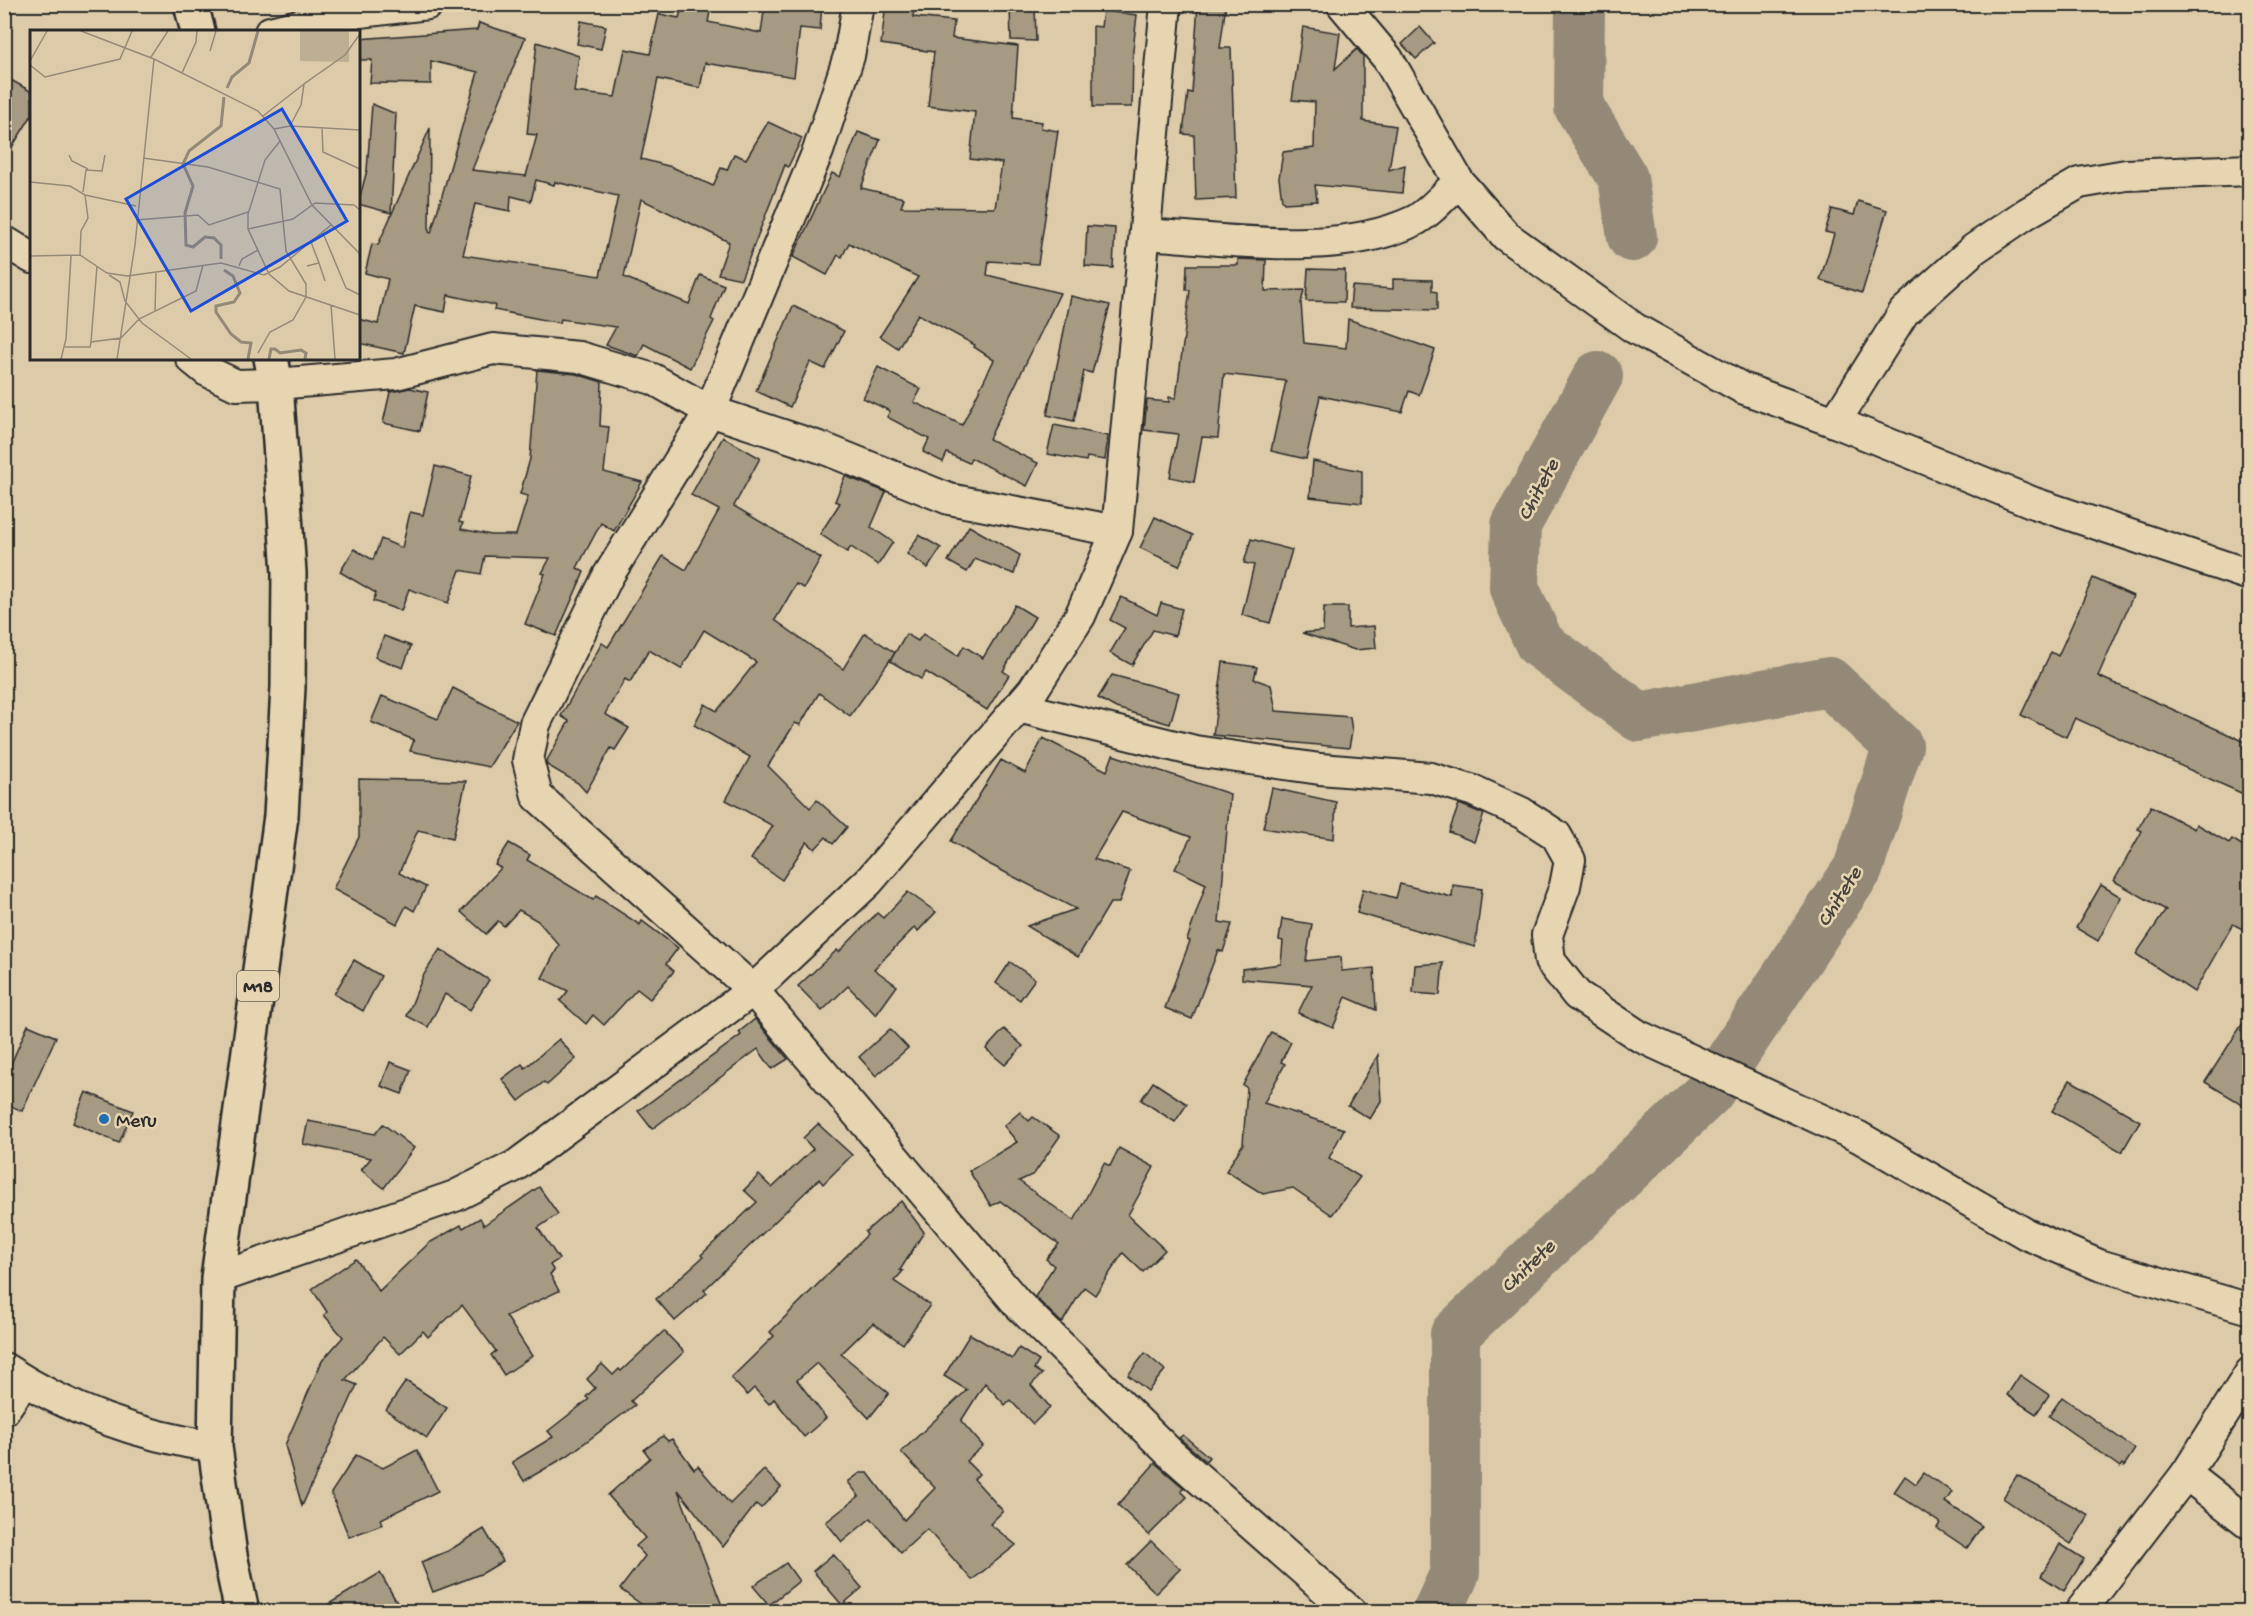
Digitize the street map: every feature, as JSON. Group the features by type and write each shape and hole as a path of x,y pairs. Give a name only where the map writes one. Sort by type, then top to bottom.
{"main road":[{"path":"191,4 198,30"},
{"name":"M18","path":"243,1611 230,1555 215,1447 218,1278 281,816 288,687 289,573 274,371"}],"street":[{"path":"276,30 344,9 428,4"},
{"path":"858,4 849,56 818,151 710,411 608,576 535,723 528,760 537,796 753,990 1017,1304 1170,1453 1351,1611"},
{"path":"218,1278 455,1196 515,1166 753,990 869,880 1033,690 1080,616 1117,531 1166,4"},
{"path":"1342,4 1388,58 1459,182 1506,236 1634,328 1742,388 1835,422 2034,503 2250,575"},
{"path":"1835,422 1904,312 1974,249 2027,213 2079,183 2126,175 2250,170"},
{"path":"1145,234 1301,243 1372,236 1416,220 1459,182"},
{"path":"4,241 30,257"},
{"path":"193,360 207,371 236,385 274,371 396,374 493,349 579,357 653,379 710,411 825,449 949,500 1117,531"},
{"path":"1018,707 1195,751 1320,769 1431,778 1474,791 1522,813 1556,836 1570,860 1565,886 1547,935 1550,961 1577,995 1639,1036 1859,1137 2026,1234 2099,1265 2250,1309"},
{"path":"2080,1611 2186,1474 2250,1373"},
{"path":"4,1410 14,1375 112,1423 174,1441 215,1447"},
{"path":"2186,1474 2250,1524"}],"building":[{"path":"765,4 822,4 820,30 800,28 794,77 705,63 700,88 658,79 641,159 672,167 713,186 721,168 727,170 734,154 746,159 768,122 802,138 788,167 785,165 741,279 718,274 729,242 641,199 624,277 689,304 700,275 724,285 711,319 714,321 690,368 644,344 638,356 606,345 616,327 561,319 560,323 494,310 495,305 448,295 445,312 415,306 404,353 360,343 360,320 378,324 388,279 365,273 372,244 378,245 430,128 429,232 431,233 478,72 431,61 431,84 370,83 372,60 360,60 360,39 477,30 479,23 525,38 472,170 526,176 537,135 527,134 537,42 579,56 574,92 615,97 625,49 650,54 659,14 679,18 682,6 710,12 708,22 761,33","holes":["536,180 554,185 555,182 618,196 600,276 463,255 475,204 510,211 511,196 531,201"]},
{"path":"886,4 915,4 913,17 954,21 952,38 1018,46 1013,118 1042,122 1041,128 1058,131 1038,264 989,261 987,275 1060,293 989,439 1038,463 1027,486 971,458 969,463 947,453 943,462 923,452 929,439 887,417 890,411 863,398 878,367 921,389 914,402 962,425 994,360 974,347 975,345 918,314 898,348 880,336 918,277 849,243 842,257 838,255 827,275 793,257 832,173 840,177 858,132 880,140 861,188 904,198 901,207 995,208 1002,163 970,159 975,112 928,106 934,52 881,44"},
{"path":"1198,4 1226,4 1220,48 1231,48 1236,198 1196,200 1194,135 1183,134 1188,92 1192,93"},
{"path":"1010,7 1035,7 1036,41 1011,40"},
{"path":"1103,11 1137,15 1133,50 1132,107 1093,107 1093,26 1101,27"},
{"path":"581,21 606,26 601,49 577,44"},
{"path":"1303,27 1340,33 1335,69 1357,49 1363,56 1363,121 1396,126 1389,170 1405,165 1402,193 1315,185 1317,201 1284,203 1282,200 1279,178 1283,152 1314,148 1315,102 1292,100"},
{"path":"1420,27 1434,43 1416,59 1402,44"},
{"path":"4,76 30,91 30,118 4,160"},
{"path":"372,104 396,114 391,213 360,205 367,170"},
{"path":"1858,201 1887,210 1862,293 1820,280 1834,234 1825,232 1832,209 1854,215"},
{"path":"1087,226 1115,228 1113,268 1085,266"},
{"path":"1238,259 1266,260 1265,291 1304,290 1301,303 1304,343 1346,348 1348,319 1435,350 1419,395 1409,391 1402,412 1320,396 1306,459 1271,451 1286,381 1224,374 1218,438 1202,437 1194,482 1170,477 1178,434 1144,430 1147,400 1169,402 1169,397 1176,398 1190,290 1186,290 1187,265 1238,265"},
{"path":"1308,269 1345,270 1344,302 1306,301"},
{"path":"1393,279 1432,280 1432,291 1437,292 1437,310 1350,308 1352,286 1393,289"},
{"path":"1071,296 1110,305 1092,373 1084,371 1074,421 1047,415"},
{"path":"793,306 844,331 825,369 810,362 790,407 756,391"},
{"path":"537,370 576,374 602,382 600,426 609,427 604,472 642,482 614,531 601,523 577,568 584,572 556,636 525,624 545,574 542,573 550,558 485,556 481,574 460,570 448,603 409,589 401,611 373,601 376,593 340,572 354,549 373,560 381,539 402,548 410,512 423,515 435,466 471,476 459,522 463,523 461,529 491,535 516,535 528,496 520,494 530,459"},
{"path":"410,388 428,392 420,431 383,423 390,392"},
{"path":"1054,425 1108,436 1105,460 1087,457 1086,461 1047,454"},
{"path":"723,437 760,458 734,506 821,558 804,588 796,584 775,620 843,669 865,633 895,653 850,716 819,693 800,725 795,723 768,766 810,808 817,800 847,827 833,844 826,837 815,849 807,842 782,880 751,859 773,826 726,800 750,757 694,725 705,704 717,711 756,662 704,630 681,669 649,650 630,682 625,679 605,714 629,728 615,750 611,748 586,792 578,783 547,765 546,762 569,721 561,716 602,643 608,647 663,556 686,570 719,510 691,495"},
{"path":"1313,461 1362,471 1362,503 1310,497"},
{"path":"845,476 886,492 871,527 893,542 878,565 851,547 847,552 820,534 840,503 835,501"},
{"path":"1155,517 1193,535 1179,566 1140,548"},
{"path":"969,526 1020,555 1014,574 975,559 967,572 948,561"},
{"path":"919,535 941,548 928,568 907,554"},
{"path":"1251,539 1292,550 1270,623 1242,615 1254,565 1244,563"},
{"path":"2093,578 2133,596 2098,676 2250,744 2250,797 2075,718 2066,737 2021,715 2051,652 2058,656"},
{"path":"1121,597 1157,615 1161,603 1182,609 1175,636 1153,630 1132,665 1110,653 1125,628 1110,620"},
{"path":"1015,605 1035,617 1003,671 1009,675 987,710 926,672 921,679 890,661 906,634 918,641 923,634 958,656 964,646 983,658"},
{"path":"1324,607 1348,607 1348,628 1374,626 1376,648 1355,650 1302,633 1323,631"},
{"path":"384,636 411,646 403,668 375,657"},
{"path":"1223,662 1257,667 1254,679 1271,685 1276,711 1350,717 1352,732 1349,748 1213,735"},
{"path":"1112,675 1179,693 1170,724 1116,708 1098,698"},
{"path":"453,688 517,721 489,767 410,751 414,740 371,722 382,696 438,719"},
{"path":"1043,738 1107,771 1113,755 1230,794 1219,922 1232,924 1223,952 1218,950 1192,1019 1165,1008 1190,941 1187,940 1206,884 1175,869 1191,837 1122,812 1094,859 1130,871 1119,903 1110,903 1078,957 1027,926 1076,909 987,863 951,841 1001,760 1025,773"},
{"path":"359,779 466,781 453,838 418,830 399,873 426,887 414,911 406,906 397,924 333,889 359,837"},
{"path":"1272,788 1336,802 1334,839 1263,828"},
{"path":"1459,804 1484,814 1474,842 1449,832"},
{"path":"2151,806 2194,829 2196,824 2229,843 2232,839 2250,850 2250,933 2233,924 2194,992 2136,954 2166,910 2114,881 2142,831 2138,829"},
{"path":"509,843 530,855 527,860 593,900 596,896 640,925 642,921 678,948 666,964 674,971 650,999 637,989 604,1025 593,1015 586,1024 560,1001 568,991 542,978 559,945 538,921 519,910 504,926 498,921 486,934 461,912 501,868 495,865"},
{"path":"1400,884 1452,897 1453,885 1482,889 1475,947 1357,913 1363,889 1396,898"},
{"path":"2101,885 2121,897 2098,941 2076,928"},
{"path":"908,892 936,912 918,931 915,927 874,969 897,986 876,1015 848,986 822,1011 798,986 837,950 839,952 877,913 883,918"},
{"path":"1282,919 1312,924 1306,961 1341,957 1342,971 1374,968 1376,1010 1346,997 1333,1028 1298,1013 1312,985 1242,979 1242,969 1281,964 1283,941 1279,940"},
{"path":"440,949 489,980 470,1010 445,994 428,1027 407,1016 423,976"},
{"path":"354,960 381,976 363,1011 334,994"},
{"path":"1010,962 1035,979 1020,1000 996,983"},
{"path":"1443,963 1440,995 1413,993 1415,965"},
{"path":"2250,1012 2250,1109 2205,1082"},
{"path":"755,1019 788,1059 772,1069 758,1049 652,1129 638,1111 741,1035 739,1032"},
{"path":"28,1025 56,1037 22,1111 4,1103 4,1080"},
{"path":"890,1029 908,1048 876,1076 859,1057"},
{"path":"1004,1029 1023,1046 1005,1065 986,1049"},
{"path":"1271,1032 1291,1042 1281,1062 1285,1064 1264,1103 1344,1129 1329,1158 1360,1177 1332,1215 1293,1188 1263,1194 1226,1171 1243,1144 1247,1088 1243,1085"},
{"path":"559,1039 576,1059 547,1085 544,1082 519,1101 502,1079 522,1064 525,1068"},
{"path":"1378,1055 1381,1101 1370,1119 1348,1106"},
{"path":"390,1062 411,1070 402,1094 381,1086"},
{"path":"2070,1080 2140,1121 2122,1152 2052,1111"},
{"path":"1153,1082 1187,1104 1175,1122 1141,1100"},
{"path":"86,1092 133,1111 119,1143 73,1123"},
{"path":"1020,1112 1029,1121 1033,1117 1060,1136 1034,1174 1019,1181 1074,1221 1104,1163 1110,1166 1119,1148 1154,1167 1128,1215 1165,1250 1143,1272 1123,1253 1095,1295 1084,1287 1062,1323 1035,1297 1054,1266 1046,1259 1059,1244 1000,1201 991,1206 969,1171 1017,1142 1004,1126"},
{"path":"308,1121 375,1134 383,1124 414,1148 384,1188 361,1170 371,1158 303,1144"},
{"path":"818,1124 852,1155 823,1184 819,1179 704,1290 707,1293 675,1321 656,1299 703,1257 701,1255 757,1202 744,1190 759,1175 772,1188 813,1149 803,1138"},
{"path":"539,1187 558,1214 538,1228 559,1259 550,1265 554,1271 550,1274 559,1291 506,1316 532,1356 504,1375 491,1355 496,1351 462,1305 428,1337 423,1331 400,1354 383,1337 345,1380 357,1385 302,1506 285,1445 322,1361 343,1337 324,1315 327,1312 312,1289 356,1259 379,1291 429,1243 461,1225 463,1228 480,1218 484,1225"},
{"path":"901,1201 924,1232 900,1270 903,1271 894,1281 930,1305 903,1344 873,1323 841,1354 889,1393 869,1418 817,1363 797,1380 826,1418 804,1437 774,1399 769,1404 754,1388 747,1395 731,1378 774,1336 770,1332 867,1235 865,1232"},
{"path":"664,1331 684,1352 631,1401 635,1405 567,1456 524,1481 512,1462 553,1437 548,1431 589,1399 586,1397 595,1388 587,1379 602,1364 613,1375 619,1369 621,1371"},
{"path":"970,1334 1012,1359 1019,1348 1039,1361 1034,1369 1042,1374 1031,1385 1050,1407 1033,1424 1010,1400 1005,1405 985,1383 961,1421 983,1446 966,1461 979,1474 974,1479 1003,1511 990,1524 1016,1545 972,1580 927,1529 901,1553 871,1518 842,1542 826,1522 859,1496 848,1482 860,1473 868,1473 904,1520 935,1488 901,1452 967,1390 944,1376"},
{"path":"1145,1353 1165,1370 1148,1391 1128,1375"},
{"path":"2020,1375 2049,1395 2036,1414 2007,1395"},
{"path":"406,1381 447,1408 427,1438 386,1410"},
{"path":"2062,1397 2135,1449 2124,1466 2122,1464 2120,1467 2049,1416"},
{"path":"1183,1435 1209,1457 1206,1461 1179,1438"},
{"path":"663,1436 668,1441 672,1439 694,1469 698,1466 730,1504 764,1470 781,1487 761,1508 756,1504 723,1547 678,1490 724,1611 651,1611 620,1589 645,1556 636,1546 645,1538 608,1495 650,1458 644,1450"},
{"path":"417,1450 438,1491 381,1519 383,1524 349,1537 331,1493 356,1455 383,1468"},
{"path":"1155,1463 1184,1488 1181,1491 1187,1497 1149,1535 1118,1505"},
{"path":"1924,1473 1952,1492 1945,1502 1982,1526 1967,1548 1937,1528 1940,1523 1894,1492 1905,1476 1916,1484"},
{"path":"2017,1475 2089,1515 2071,1544 2003,1498"},
{"path":"484,1529 503,1561 483,1573 433,1592 421,1562 448,1551"},
{"path":"1151,1541 1180,1569 1156,1593 1127,1565"},
{"path":"2060,1544 2084,1559 2064,1591 2041,1576"},
{"path":"833,1554 862,1588 842,1605 813,1571"},
{"path":"786,1563 799,1581 769,1605 753,1586"},
{"path":"380,1573 402,1611 317,1611"}],"waterway":[{"name":"Chitete","path":"1580,4 1579,107 1623,178 1632,237"},
{"name":"Chitete","path":"1437,1612 1455,1573 1455,1334 1709,1092 1858,869 1898,746 1829,682 1639,717 1540,644 1514,588 1516,525 1598,376"}],"place":[{"name":"Meru","path":"104,1119"}]}
